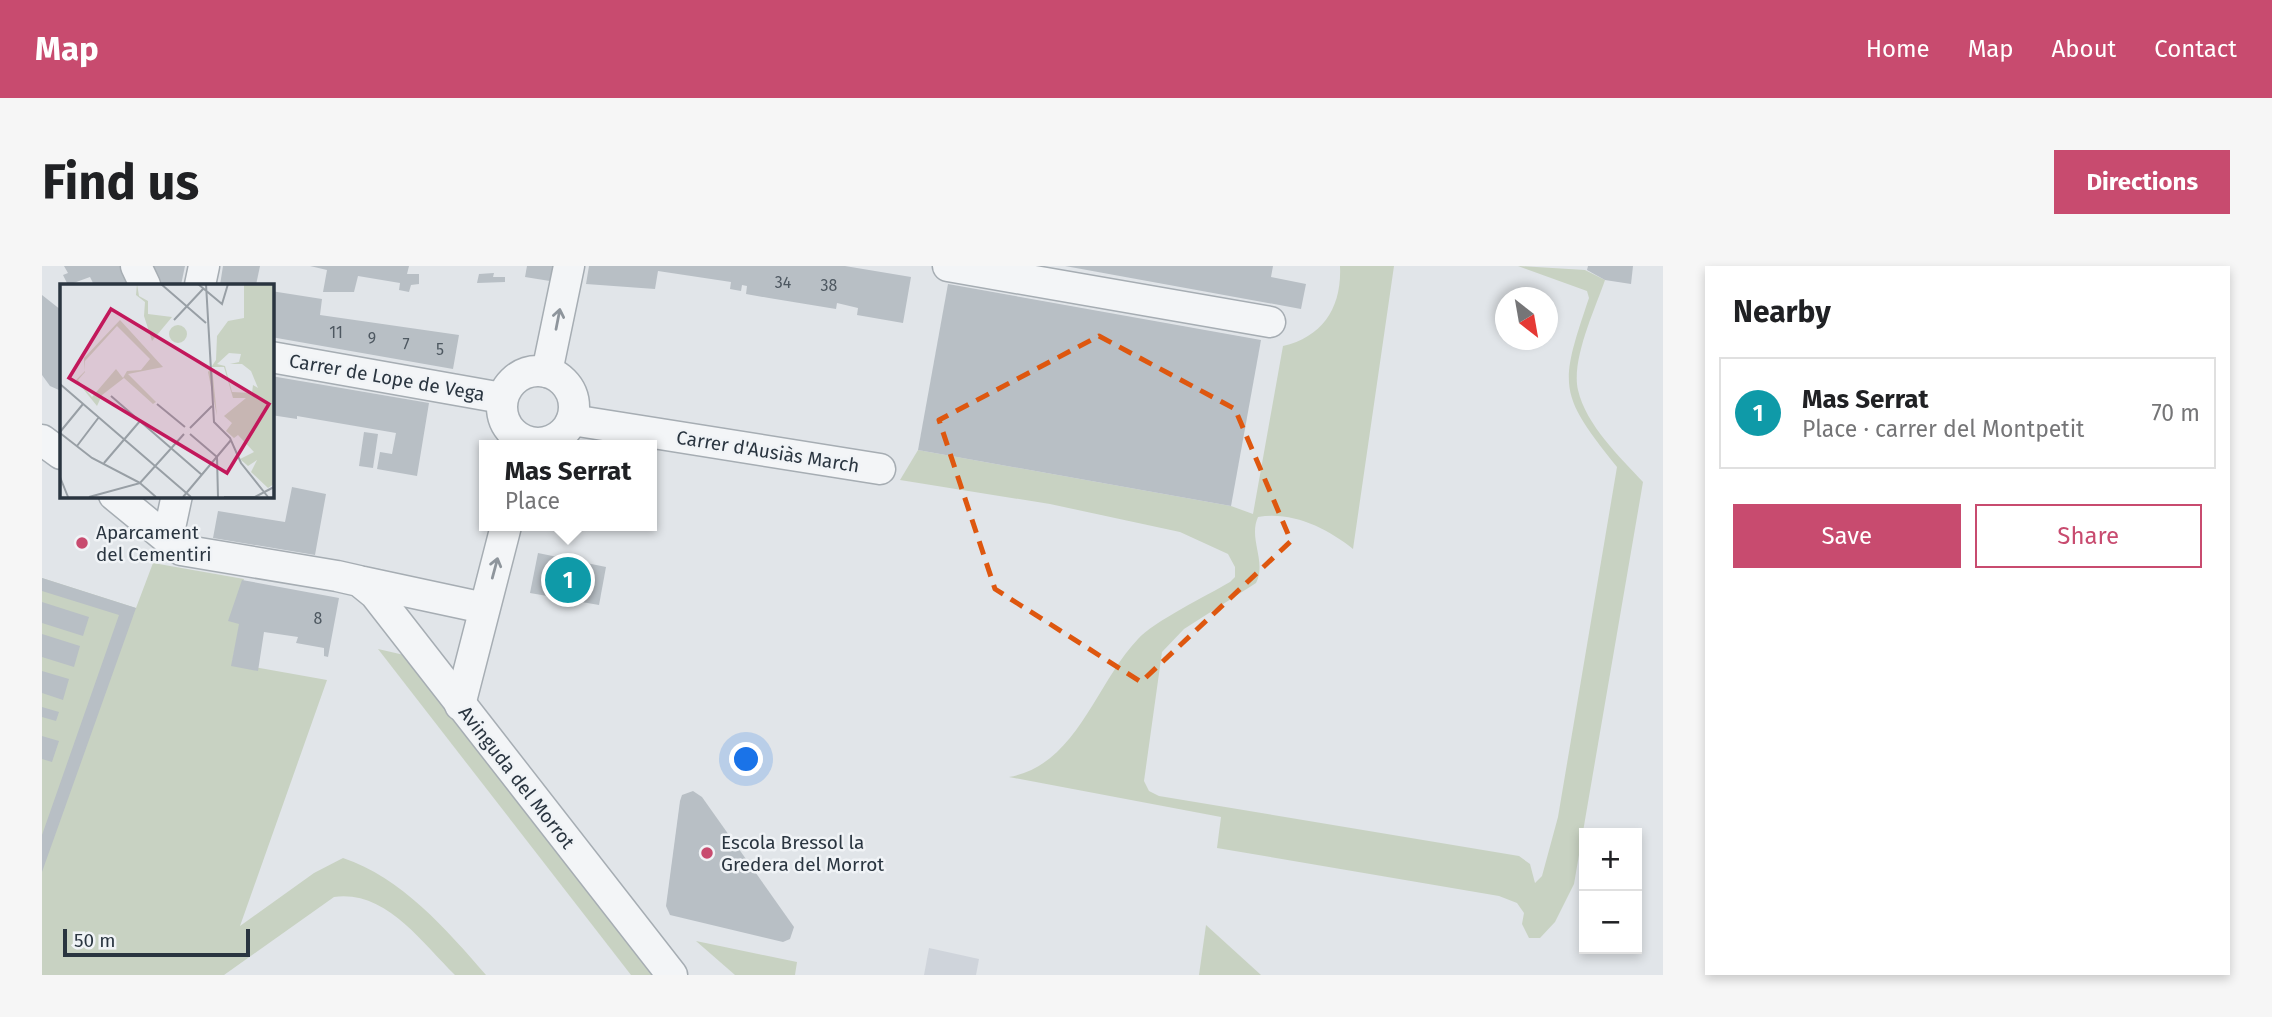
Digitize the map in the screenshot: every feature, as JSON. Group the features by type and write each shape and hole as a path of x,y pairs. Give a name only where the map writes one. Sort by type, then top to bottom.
{"street":[{"path":"136,266 145,284"},
{"path":"200,284 204,266"},
{"path":"547,372 569,266"},
{"path":"948,266 1270,322"},
{"name":"Carrer de Lope de Vega","path":"273,357 502,398"},
{"path":"522,440 509,430 503,420 502,398 507,387 524,373 547,372 567,385 572,396 572,420 559,437 553,440"},
{"name":"Carrer d'Ausiàs March","path":"572,420 880,469"},
{"path":"42,440 60,453"},
{"path":"117,497 181,550 359,581 484,608"},
{"path":"168,537 177,497"},
{"path":"460,705 505,531"},
{"name":"Avinguda del Morrot","path":"359,581 388,608 460,705 672,975"}],"highlighted area":[{"path":"1099,336 1235,409 1291,541 1141,682 995,589 939,420"}],"shaded area":[{"path":"929,948 979,959 976,975 924,975"}],"green space":[{"path":"1340,266 1394,266 1353,549 1332,534 1308,523 1284,517 1258,517 1255,534 1260,566 1256,583 1184,629 1162,652 1144,781 1149,791 1159,796 1519,856 1530,864 1535,883 1542,876 1558,817 1617,467 1584,422 1574,404 1570,388 1572,352 1589,298 1587,291 1518,266 1585,270 1605,280 1581,350 1578,390 1596,428 1643,482 1584,828 1579,828 1579,855 1574,884 1555,922 1540,938 1529,938 1522,924 1524,913 1517,903 1499,896 1217,848 1221,817 1009,777 1032,769 1052,757 1083,720 1123,657 1138,639 1168,617 1230,582 1235,577 1235,567 1228,554 1180,532 1050,504 900,480 918,450 1231,506 1253,514 1283,346 1297,342 1319,328 1333,307 1340,281"},
{"path":"153,563 244,579 230,620 240,623 232,663 327,680 240,926 314,873 343,858 384,878 422,907 486,975 455,975 415,934 386,910 353,897 334,897 224,975 42,975 42,578 136,608"},
{"path":"378,649 426,660 656,975 631,975"},
{"path":"1206,925 1261,975 1199,975"},
{"path":"696,941 797,962 795,975 735,975"}],"building":[{"path":"64,266 125,266 134,284 94,284 90,277 68,284 63,275 68,273"},
{"path":"144,266 185,266 181,284 153,284"},
{"path":"223,266 260,266 256,284 220,284"},
{"path":"310,266 409,266 407,274 419,274 419,284 411,285 409,292 399,290 400,283 358,276 354,292 323,292 327,270"},
{"path":"527,266 559,266 556,282 525,277"},
{"path":"589,266 845,266 911,277 903,323 857,315 858,308 837,303 836,309 746,294 747,286 742,285 741,291 730,289 731,282 658,271 655,289 586,284"},
{"path":"1065,266 1273,266 1271,277 1306,284 1301,309"},
{"path":"1588,266 1633,266 1631,284 1605,280 1587,270"},
{"path":"494,273 493,277 505,277 505,282 477,283 479,274"},
{"path":"948,284 1261,340 1231,506 918,450"},
{"path":"273,291 322,299 320,315 459,335 453,369 273,337"},
{"path":"42,295 60,309 60,391 50,386 42,375"},
{"path":"273,376 429,403 417,476 377,469 380,452 392,454 396,433 297,416 297,419 273,415"},
{"path":"364,432 378,434 373,468 359,466"},
{"path":"292,487 326,494 315,555 213,538 218,511 285,522"},
{"path":"538,553 606,567 599,605 530,593"},
{"path":"42,578 136,608 42,872 42,835 119,615 42,591"},
{"path":"242,580 339,598 328,657 324,656 324,648 296,643 298,637 264,632 258,671 231,666 239,624 228,621"},
{"path":"42,602 89,617 83,636 42,623"},
{"path":"42,634 80,646 74,667 42,657"},
{"path":"42,671 69,679 63,700 42,693"},
{"path":"42,707 59,712 56,721 42,717"},
{"path":"42,736 59,741 52,762 42,759"},
{"name":"Escola Bressol la Gredera del Morrot","path":"693,791 702,797 794,927 790,939 783,942 670,915 666,906 680,801 682,795"}],"place":[{"name":"Aparcament del Cementiri","path":"82,543"},
{"name":"Mas Serrat","path":"568,580"},
{"name":"Escola Bressol la Gredera del Morrot","path":"707,853"}]}
